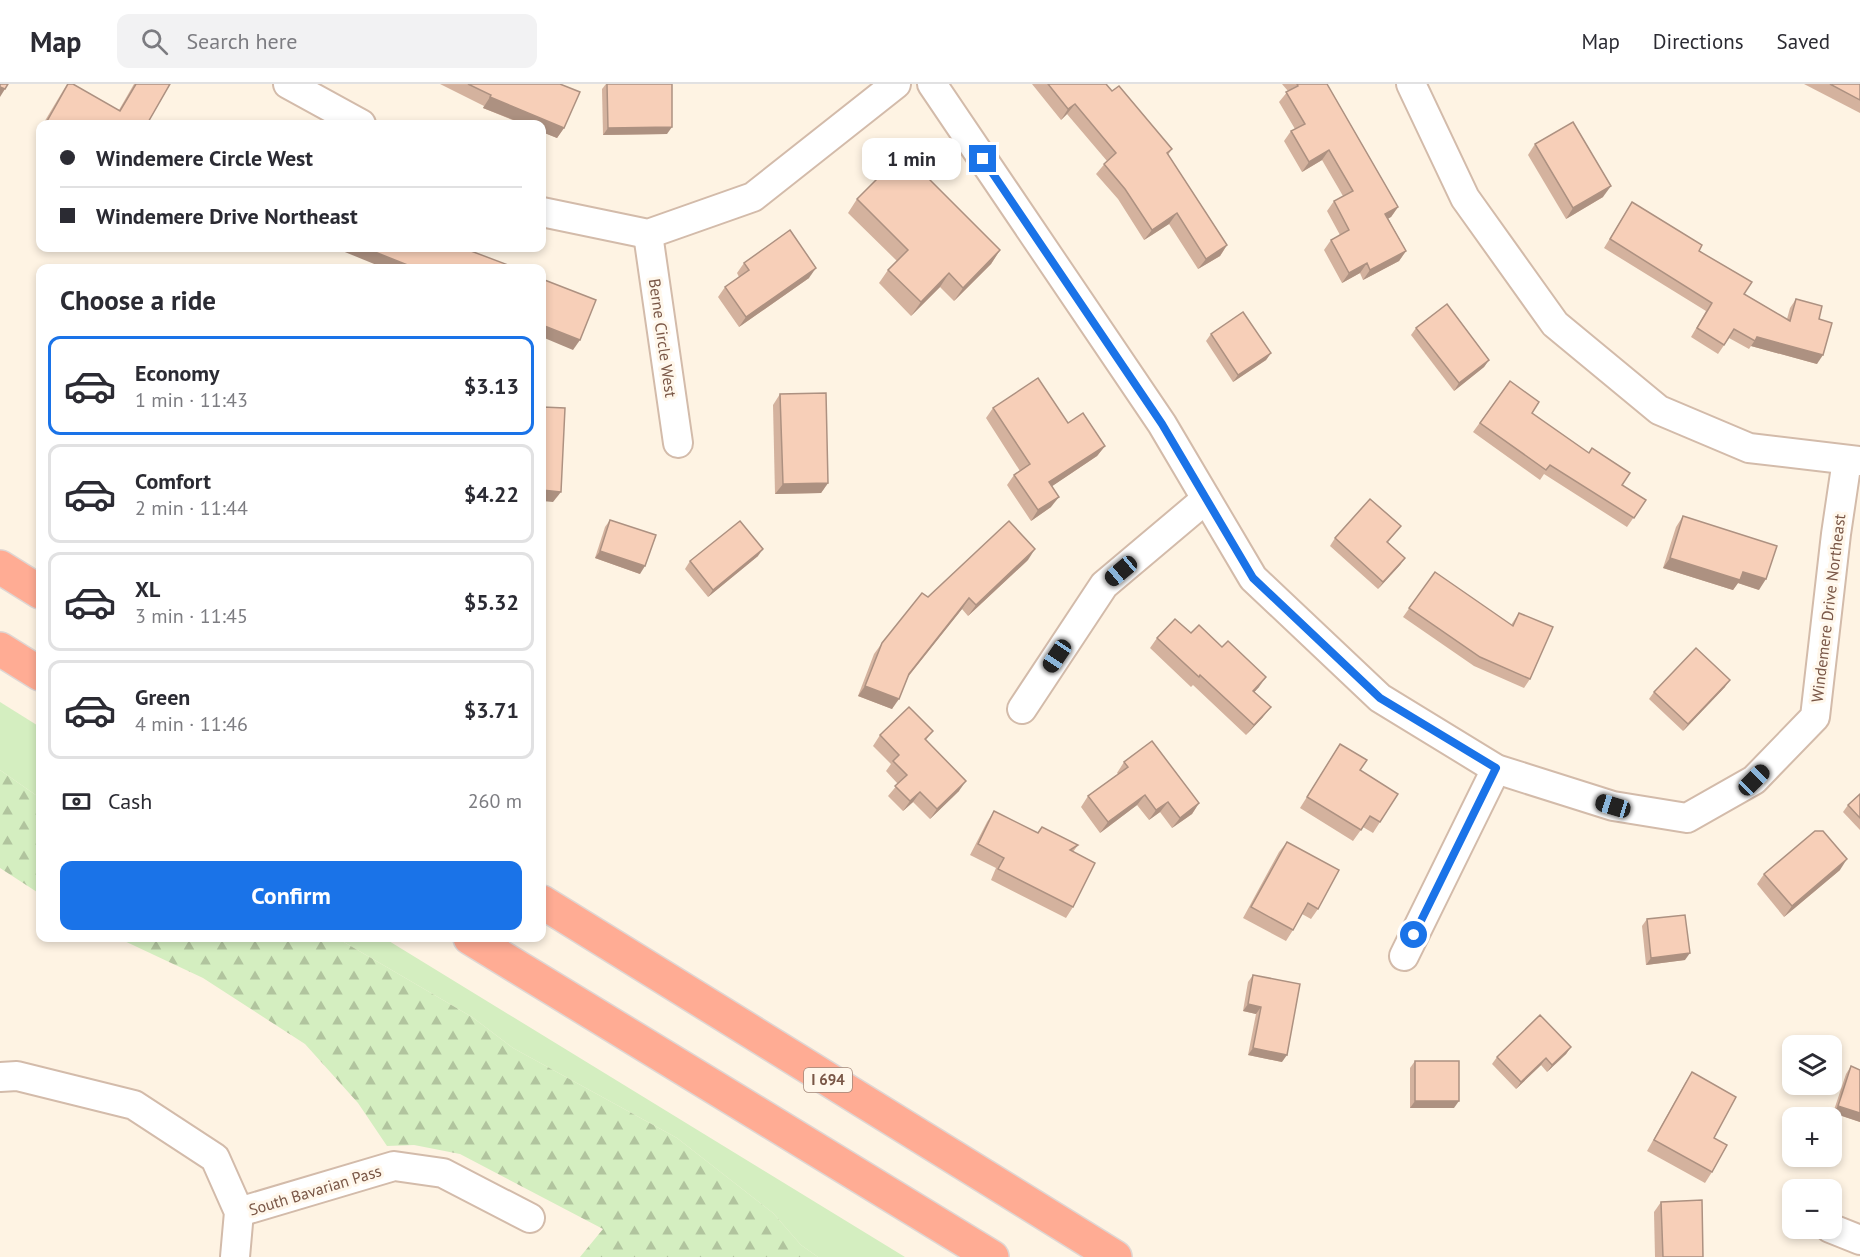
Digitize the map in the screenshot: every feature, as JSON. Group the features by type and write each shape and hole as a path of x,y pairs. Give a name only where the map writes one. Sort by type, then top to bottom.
{"highway":[{"path":"0,567 36,590"},
{"path":"0,649 36,672"},
{"name":"I 694","path":"546,904 1115,1257"},
{"path":"478,942 992,1257"}],"street":[{"path":"288,84 354,120"},
{"path":"546,213 648,234 753,197 896,84"},
{"name":"Windemere Drive Northeast","path":"932,84 1162,424 1253,578 1380,698 1496,768 1613,806 1687,818 1754,780 1815,717 1836,534 1854,461"},
{"path":"1411,84 1465,198 1555,324 1659,410 1749,448 1854,461"},
{"name":"Berne Circle West","path":"648,234 678,443"},
{"path":"1022,709 1104,585 1206,498"},
{"path":"1404,956 1496,768"},
{"name":"South Bavarian Pass","path":"0,1077 17,1076 134,1105 215,1158 239,1212 394,1166 443,1173 530,1218"},
{"path":"235,1257 239,1212"},
{"path":"1842,1233 1860,1240"}],"green space":[{"path":"0,702 36,724 36,795 0,770"},
{"path":"0,770 36,795 36,891 0,868"},
{"path":"126,942 344,942 472,1017 513,1048 677,1138 773,1213 801,1245 818,1257 580,1257 603,1229 460,1154 414,1145 387,1146 358,1103 305,1044 203,978"},
{"path":"344,942 391,942 905,1257 818,1257 801,1245 773,1213 677,1138 513,1048 472,1017"}],"building":[{"path":"0,84 8,84 5,89 0,87"},
{"path":"68,84 73,84 120,111 136,84 170,84 149,120 48,120"},
{"path":"468,84 560,84 580,92 564,128 490,97 491,95"},
{"path":"607,84 672,84 672,127 608,128"},
{"path":"1048,84 1106,84 1112,91 1119,86 1172,149 1167,153 1227,245 1206,259 1177,213 1152,230 1125,189 1104,164 1116,153 1075,104 1068,109"},
{"path":"1297,84 1327,84 1398,207 1385,214 1406,251 1370,270 1367,263 1349,273 1331,240 1349,230 1334,201 1353,191 1329,150 1309,162 1291,131 1305,124 1286,92 1298,86"},
{"path":"1830,84 1860,84 1860,100"},
{"path":"1573,122 1611,186 1573,208 1535,144"},
{"path":"903,153 1000,250 963,288 949,273 921,302 888,270 908,250 857,199"},
{"path":"1632,202 1702,245 1699,251 1752,282 1744,294 1790,321 1796,299 1822,306 1819,319 1832,323 1823,355 1757,337 1755,341 1734,329 1724,345 1697,328 1712,303 1610,239"},
{"path":"790,230 816,268 746,317 725,287 749,270 744,263"},
{"path":"375,252 474,252 505,264 405,264"},
{"path":"546,281 596,300 580,340 546,327"},
{"path":"1447,304 1489,360 1459,383 1416,328"},
{"path":"1243,312 1271,353 1238,375 1211,334"},
{"path":"1038,378 1068,423 1083,413 1105,446 1049,482 1059,497 1038,510 1014,475 1030,464 993,408"},
{"path":"1510,381 1539,402 1532,413 1589,453 1592,448 1630,473 1622,485 1646,500 1634,518 1550,465 1546,470 1480,423"},
{"path":"826,393 828,483 783,484 780,394"},
{"path":"546,407 565,408 561,492 546,490"},
{"path":"1370,499 1401,526 1387,542 1405,558 1383,582 1335,538"},
{"path":"1683,516 1777,546 1766,579 1743,572 1740,580 1670,558"},
{"path":"610,520 656,535 645,566 600,551"},
{"path":"740,521 763,549 713,590 690,561"},
{"path":"1009,521 1035,549 976,605 969,598 909,674 899,699 865,686 882,643 922,593 928,597"},
{"path":"1435,572 1513,626 1519,613 1553,627 1530,679 1480,657 1409,608"},
{"path":"1175,619 1191,633 1199,625 1222,647 1228,641 1266,677 1253,691 1271,707 1254,725 1157,638"},
{"path":"1696,648 1730,680 1688,724 1654,692"},
{"path":"909,707 933,731 925,739 966,781 937,809 920,792 910,801 895,786 907,775 893,761 899,755 880,735"},
{"path":"1152,741 1199,803 1180,818 1168,802 1156,810 1145,795 1108,822 1088,796 1128,767 1124,762"},
{"path":"1340,744 1367,760 1360,770 1398,794 1380,822 1370,816 1361,830 1307,797"},
{"path":"1860,794 1860,818 1848,805"},
{"path":"994,811 1038,833 1042,827 1078,845 1070,850 1095,863 1073,907 998,869 1004,858 978,844"},
{"path":"1815,831 1823,831 1847,859 1792,906 1764,874"},
{"path":"1287,842 1339,870 1318,909 1308,903 1293,930 1251,907"},
{"path":"1685,915 1690,953 1651,958 1647,919"},
{"path":"1253,975 1300,984 1287,1055 1253,1048 1261,1007 1248,1004"},
{"path":"1540,1015 1571,1047 1552,1065 1546,1058 1521,1082 1497,1057"},
{"path":"1415,1061 1459,1061 1459,1101 1415,1101"},
{"path":"1851,1066 1860,1070 1860,1113 1838,1106"},
{"path":"1692,1072 1736,1097 1714,1138 1727,1145 1712,1172 1654,1140"},
{"path":"1702,1200 1703,1257 1663,1257 1661,1202"}],"route":[{"path":"983,159 1162,424 1253,578 1380,698 1496,768 1414,935"}]}
